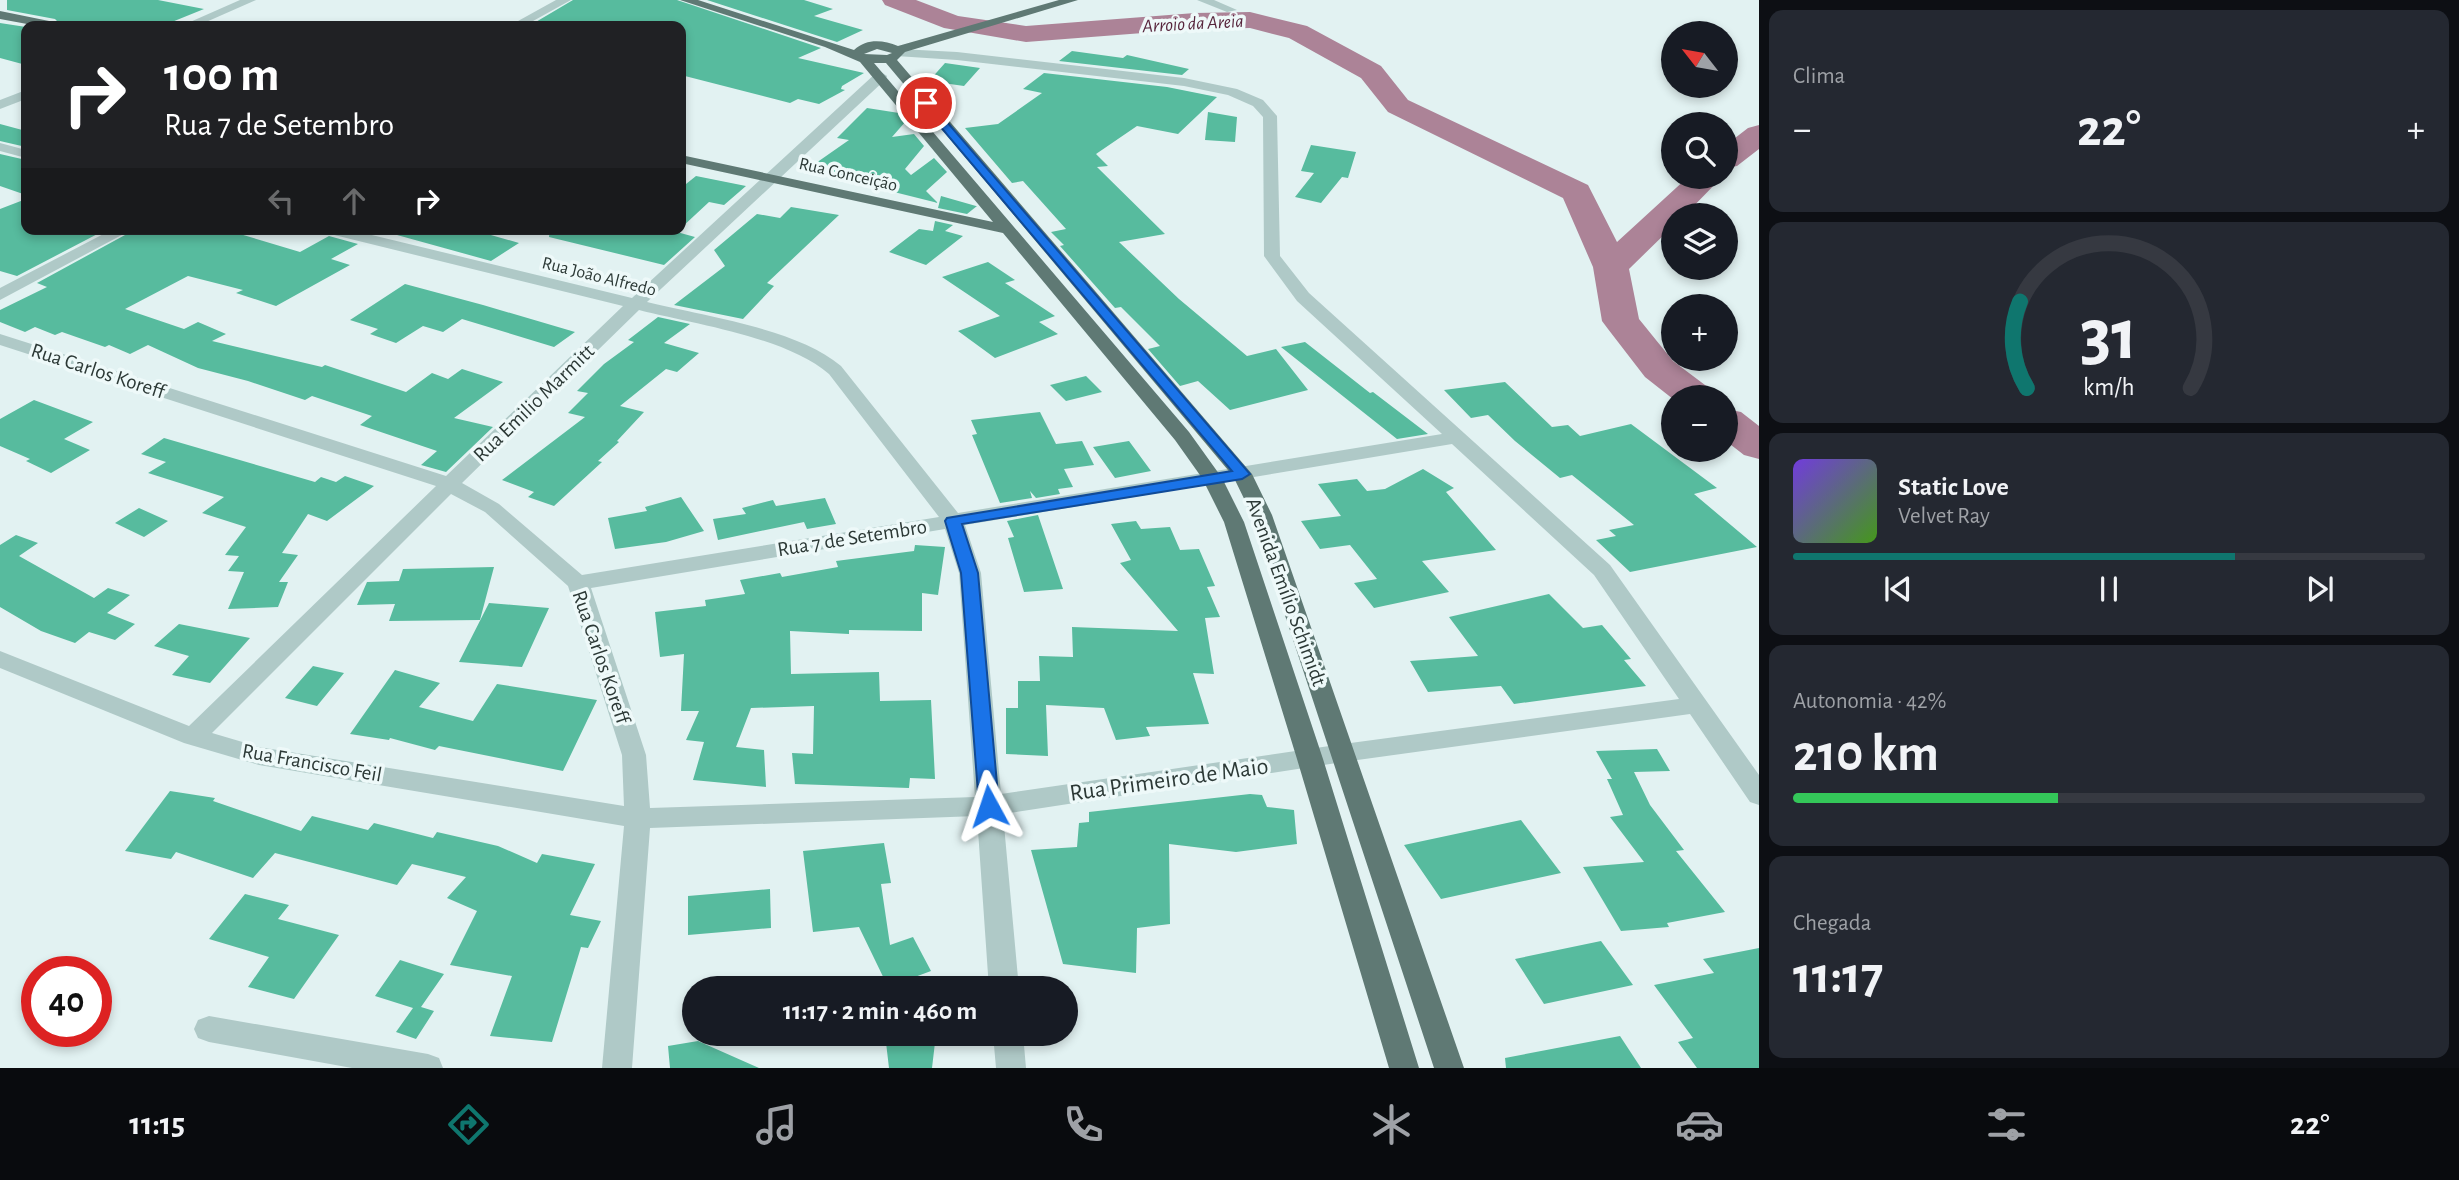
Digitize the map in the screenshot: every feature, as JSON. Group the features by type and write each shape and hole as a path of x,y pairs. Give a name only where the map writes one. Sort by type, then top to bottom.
{"main road":[{"path":"686,0 864,53 894,52 1072,0"},
{"path":"712,0 843,41 864,53"},
{"path":"0,15 29,21"},
{"name":"Avenida Emílio Schimidt","path":"894,52 940,120 1242,474 1262,515 1449,1068"},
{"name":"Avenida Emílio Schimidt","path":"864,53 1007,230 1182,436 1212,478 1234,522 1310,759 1404,1068"},
{"path":"919,122 940,120"},
{"name":"Rua Conceição","path":"686,160 1007,230 1032,228"}],"street":[{"path":"199,21 250,0"},
{"path":"525,21 565,0"},
{"path":"1203,0 1231,10"},
{"path":"894,52 957,56 1184,82 1232,92 1258,103 1270,116 1272,256 1303,297 1602,570 1759,795"},
{"name":"Rua Emilio Marmitt","path":"193,737 449,484 769,177 881,76"},
{"path":"0,106 21,96"},
{"path":"0,147 21,153"},
{"path":"0,295 114,235"},
{"name":"Rua João Alfredo","path":"351,235 765,336 819,356 849,387 953,521 970,573 1003,976"},
{"name":"Rua Carlos Koreff","path":"0,339 449,484 492,508 578,583 634,755 638,818 617,1068"},
{"name":"Rua 7 de Setembro","path":"578,583 1458,437"},
{"name":"Rua Francisco Feil","path":"0,659 193,737 259,756 638,818"},
{"name":"Rua Primeiro de Maio","path":"638,818 989,806 1343,753 1697,705"},
{"path":"209,1029 428,1068"},
{"path":"1009,1046 1011,1068"}],"building":[{"path":"7,0 158,0 204,9 174,21 57,21 7,10"},
{"path":"573,0 677,0 821,48 798,58 864,73 842,86 841,89 845,90 819,104 798,99 790,103 686,76 686,21 537,21"},
{"path":"707,0 804,0 833,9 814,16 863,30 837,42"},
{"path":"0,23 21,26 21,64 0,58"},
{"path":"1072,51 1123,58 1127,55 1189,69 1182,75 1059,61"},
{"path":"945,63 980,68 964,86 929,81"},
{"path":"1044,73 1167,87 1217,97 1178,134 1137,126 1096,154 1108,166 1097,167 1165,234 1119,242 1179,299 1247,356 1276,349 1308,390 1230,410 1198,381 1180,386 1148,349 1160,346 1121,307 1115,308 1060,246 1064,245 1051,232 1066,229 1023,181 1012,183 965,128 998,124 1042,93 1023,89"},
{"path":"867,108 899,113 906,121 892,137 914,134 924,146 905,169 911,175 934,158 947,172 926,191 938,203 806,170 849,140 837,138"},
{"path":"1208,112 1237,117 1235,142 1205,140"},
{"path":"0,124 21,130 21,146 0,141"},
{"path":"1311,145 1356,152 1348,178 1342,177 1321,203 1295,197 1314,173 1301,171"},
{"path":"0,154 21,159 21,193 0,186"},
{"path":"696,176 746,186 724,205 709,202 686,223 686,184"},
{"path":"941,196 977,206 967,214 938,208"},
{"path":"21,201 21,235 96,235 17,276 0,271 0,209"},
{"path":"791,207 839,215 767,283 774,286 743,319 674,305 725,266 714,250 757,214 780,218"},
{"path":"935,221 953,225 945,231 963,236 926,265 889,252 919,229 933,231"},
{"path":"125,235 243,235 300,252 329,236 358,244 331,259 350,265 276,306 236,293 243,290 188,276 125,309 184,329 198,322 226,334 212,341 322,367 325,365 406,392 432,373 448,379 462,369 503,382 454,418 493,427 446,472 421,465 437,451 360,425 372,416 312,396 305,400 198,368 148,345 130,354 62,332 55,335 35,327 25,332 0,322 0,310 47,287 37,283"},
{"path":"397,235 491,235 519,243 491,261"},
{"path":"686,235 695,237 664,265 549,237"},
{"path":"988,262 1015,280 1005,283 1055,316 1039,322 1058,334 995,358 958,331 1000,316 942,277"},
{"path":"405,284 575,332 554,347 462,319 443,332 423,326 396,343 370,334 378,329 350,320"},
{"path":"658,317 690,324 664,343 699,353 677,372 666,369 620,406 644,412 617,441 619,442 598,461 602,462 554,506 528,497 534,492 502,480 585,417 568,413 588,393 577,391 604,364 634,342 628,340"},
{"path":"1305,342 1428,434 1397,439 1281,347"},
{"path":"1086,376 1102,392 1066,401 1050,385"},
{"path":"1505,382 1552,427 1568,425 1580,436 1631,424 1661,446 1661,462 1682,462 1717,488 1694,494 1757,547 1630,572 1596,540 1616,536 1609,530 1634,525 1572,475 1560,478 1488,415 1471,418 1444,390"},
{"path":"34,400 93,422 64,439 90,450 51,473 26,461 30,459 0,446 0,419"},
{"path":"1040,412 1056,444 1082,441 1094,465 1064,469 1073,487 1058,489 1060,494 1036,498 1030,491 1032,498 1000,503 972,435 977,434 971,420"},
{"path":"164,438 315,482 321,477 336,482 345,476 374,486 327,521 308,514 282,553 298,555 279,582 288,582 278,607 228,609 244,572 228,571 239,556 225,555 246,527 202,513 224,497 148,473 166,462 141,454"},
{"path":"1129,441 1151,471 1115,478 1093,447"},
{"path":"1423,469 1454,488 1446,492 1496,550 1422,561 1449,592 1374,608 1354,583 1377,579 1350,545 1320,549 1301,521 1341,516 1318,484 1357,479 1367,491 1385,489"},
{"path":"681,497 704,531 666,542 615,549 608,518 647,511 645,507"},
{"path":"825,498 836,524 807,529 804,522 718,540 713,519 746,514 742,508 773,500 776,506"},
{"path":"139,508 168,521 144,537 115,523"},
{"path":"1038,515 1063,589 1024,592 1008,538 1014,537 1007,521"},
{"path":"1136,521 1141,529 1170,527 1180,550 1199,549 1215,586 1207,587 1220,617 1205,618 1214,674 1193,673 1209,724 1146,727 1150,736 1116,740 1104,708 1046,705 1048,756 1006,754 1006,708 1018,708 1018,681 1040,681 1039,656 1073,657 1072,627 1178,631 1120,563 1131,560 1111,524"},
{"path":"16,535 38,543 19,556 94,598 108,588 130,595 107,613 135,624 115,640 89,632 75,643 41,631 0,607 0,545"},
{"path":"915,545 945,547 938,595 922,593 922,631 849,630 849,634 790,631 791,674 879,672 880,701 931,700 935,779 910,778 909,788 795,784 792,753 813,754 814,706 751,708 736,747 764,750 766,787 693,780 704,742 686,740 699,711 681,711 684,654 660,657 655,612 706,606 705,600 745,594 740,580 780,573 782,577 838,567 836,561 914,551"},
{"path":"494,567 480,620 389,621 395,604 357,605 367,582 399,581 403,569"},
{"path":"1549,594 1583,628 1602,625 1631,659 1624,660 1646,686 1514,704 1501,686 1428,692 1410,661 1478,656 1449,617"},
{"path":"489,603 549,608 522,667 459,662"},
{"path":"179,624 250,638 210,683 172,675 189,656 154,646"},
{"path":"313,666 344,673 317,706 285,698"},
{"path":"395,670 440,683 419,707 473,721 497,684 597,700 563,771 439,746 435,750 390,738 350,734"},
{"path":"1657,749 1670,771 1634,772 1650,805 1684,850 1676,851 1725,912 1667,923 1669,927 1621,931 1583,867 1644,862 1610,817 1623,815 1607,779 1612,779 1596,751"},
{"path":"170,791 215,798 213,801 301,831 312,816 368,830 374,823 433,838 437,832 498,846 537,863 542,854 595,864 570,915 601,921 588,948 581,947 552,1042 490,1036 512,976 450,965 477,911 447,898 466,877 412,864 397,885 275,853 253,878 176,852 171,859 125,851"},
{"path":"1250,794 1262,795 1267,807 1294,810 1297,844 1236,852 1169,844 1170,924 1137,928 1136,973 1063,964 1031,850 1077,847 1079,823 1089,822 1089,812"},
{"path":"1521,820 1561,873 1441,899 1404,845"},
{"path":"884,843 891,883 881,884 890,945 913,937 931,971 918,976 883,976 859,927 813,932 803,851"},
{"path":"770,889 771,928 688,935 688,896"},
{"path":"245,894 289,905 278,919 339,935 294,999 248,987 269,957 209,939"},
{"path":"1601,941 1633,985 1544,1004 1515,959"},
{"path":"1759,948 1759,1068 1697,1068 1678,1042 1693,1038 1654,985 1714,973 1703,959"},
{"path":"400,960 444,974 421,1007 434,1011 416,1039 396,1032 413,1008 375,996"},
{"path":"1620,1036 1641,1068 1506,1068 1505,1058"},
{"path":"682,1044 682,1046 709,1046 759,1068 670,1068 668,1046"},
{"path":"886,1046 935,1046 932,1068 889,1068"}],"waterway":[{"name":"Arroio da Areia","path":"894,0 953,23 1026,34 1195,21 1250,20 1298,32 1371,72 1398,106 1577,192 1611,267"},
{"path":"1738,150 1759,134"},
{"path":"1611,267 1693,189"},
{"path":"1611,267 1621,321 1659,369 1680,385"},
{"path":"1738,430 1759,446"}],"route":[{"path":"926,103 1242,474 953,521 970,573 989,806"}]}
